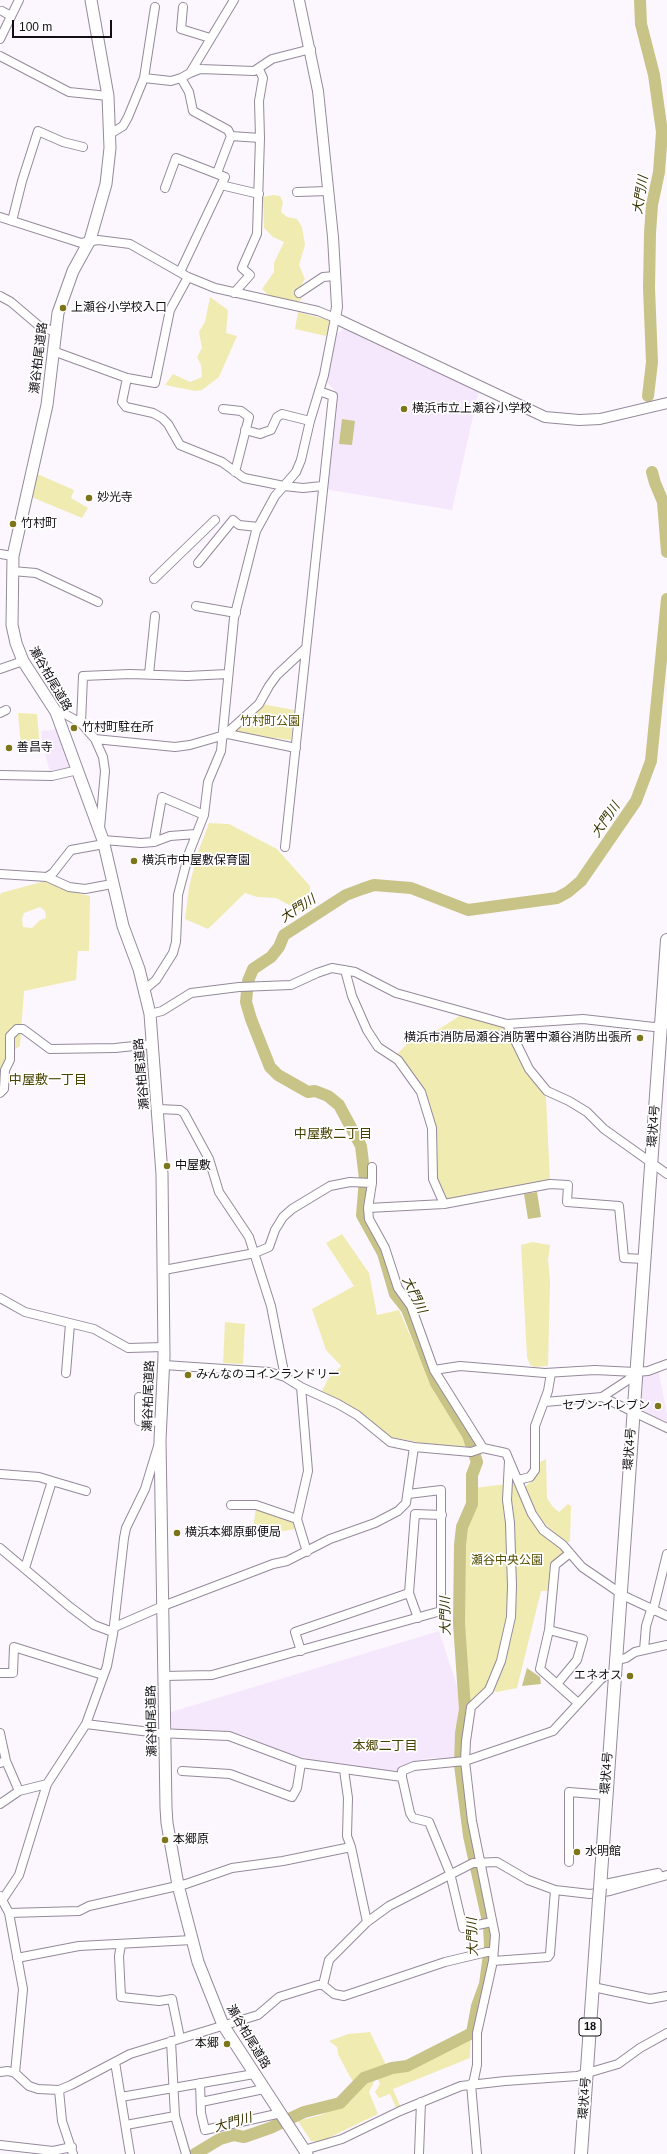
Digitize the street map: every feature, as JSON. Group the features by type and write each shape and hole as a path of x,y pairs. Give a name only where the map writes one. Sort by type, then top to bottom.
{"main road":[{"name":"瀬谷柏尾道路","path":"91,0 108,96 110,134 106,184 90,240 65,292 55,332 47,405 12,556 12,626 16,643 23,661 56,712 78,770 102,838 123,926 139,969 150,1014 162,1174 164,1365 160,1440 167,1823 178,1885 204,1981 223,2025 306,2152"},
{"name":"環状4号","path":"581,2154 635,1372 651,1163 664,1025 667,940"}],"street":[{"path":"0,39 19,0"},
{"path":"190,73 234,0"},
{"path":"144,990 156,980 173,953 176,942 178,895 196,834 204,815 208,782 221,751 228,674 236,613 258,527 275,496 296,472 301,460 319,390 337,307 318,91 311,49 299,0"},
{"path":"110,134 123,126 144,78 155,7"},
{"path":"183,7 182,29 210,38"},
{"path":"2,11 11,16"},
{"path":"144,78 171,81 200,70 254,71 272,59 311,49"},
{"path":"0,56 69,92 108,96"},
{"path":"234,293 250,275 242,268 257,234 260,138 259,101 263,78 259,69"},
{"path":"182,78 188,92 193,111 228,130 230,136 217,172"},
{"path":"12,221 33,158 38,131 63,142 83,147"},
{"path":"230,136 260,138"},
{"path":"165,188 176,158 217,172 225,177 180,272"},
{"path":"221,185 259,194"},
{"path":"297,192 328,191"},
{"path":"0,217 81,242 98,240 130,244 180,272 215,288 318,311 552,418 579,420 600,419 667,403"},
{"path":"53,351 127,378 155,383 170,310 188,276"},
{"path":"299,293 324,278 335,276"},
{"path":"0,296 10,302 38,326 55,332"},
{"path":"127,378 122,402 126,407 153,413 162,418 168,424 180,445 222,462 244,478 284,486 303,488 322,486"},
{"path":"286,847 322,486 333,396 319,390"},
{"path":"223,408 241,411 249,417 235,472"},
{"path":"245,430 260,434 271,430 277,417 282,414 310,421"},
{"path":"154,579 215,520"},
{"path":"198,563 233,520 240,525 258,527"},
{"path":"0,554 12,556"},
{"path":"12,571 36,573 98,602"},
{"path":"196,606 236,613"},
{"path":"149,674 155,616"},
{"path":"95,739 175,747 190,745 228,732 259,704 277,675 306,648"},
{"path":"0,669 23,661"},
{"path":"81,723 83,676 228,674"},
{"path":"56,712 63,713 81,723 95,739 103,757 105,771 102,838"},
{"path":"223,734 296,748"},
{"path":"0,775 52,776 78,770"},
{"path":"154,842 162,797 204,815"},
{"path":"47,877 53,873 71,850 102,838 141,843 154,842 170,836 196,834"},
{"path":"0,874 47,877 69,887 85,889 112,884"},
{"path":"150,1014 162,1011 191,993 246,986 291,985 332,968 355,972 396,993 508,1024 583,1019 664,1025"},
{"path":"345,970 352,996 367,1030 378,1047 398,1060 421,1092 432,1128 433,1179 444,1204"},
{"path":"508,1024 523,1057 540,1085 547,1091 569,1101 587,1112 604,1129 667,1174"},
{"path":"0,1093 4,1089 5,1070 10,1060 10,1036 18,1029 23,1030 50,1049 115,1048 153,1044"},
{"path":"158,1109 180,1110 184,1113 209,1159 219,1192 245,1229 255,1253 271,1306 285,1377"},
{"path":"372,1167 367,1183 369,1219 385,1248 398,1288 411,1306 434,1370 477,1450"},
{"path":"164,1270 255,1253 269,1248 275,1230 283,1218 292,1209 330,1186 350,1182 367,1183"},
{"path":"368,1208 444,1204 550,1184 568,1185 567,1202 619,1206 624,1258 644,1260"},
{"path":"0,1298 21,1310 94,1330 128,1348 164,1347"},
{"path":"66,1373 70,1324"},
{"path":"434,1370 460,1366 551,1373 595,1370 635,1372 648,1371 667,1364"},
{"path":"164,1365 269,1372 285,1377 301,1387 344,1408 368,1424 390,1442 414,1447 506,1453 532,1514 543,1530 570,1553 582,1567 620,1594 667,1616"},
{"path":"544,1402 602,1397 628,1380 635,1372"},
{"path":"518,1480 530,1477 535,1470 535,1426 544,1402 551,1373"},
{"path":"301,1387 308,1471 297,1518 308,1552"},
{"path":"602,1397 667,1428"},
{"path":"148,1405 139,1401 138,1421 161,1422"},
{"path":"8,2072 23,1989 9,1913 2,1897 19,1875 47,1784 86,1724 103,1675 113,1629 120,1564 126,1528 145,1489 156,1447 160,1440"},
{"path":"0,1548 25,1568 57,1598 94,1625 110,1631 163,1606 273,1564 287,1562 330,1539 375,1523 398,1511 406,1503 414,1447"},
{"path":"477,2154 472,2084 477,2065 477,2033 493,1961 490,1952 494,1935 476,1862 472,1821 463,1761 471,1707 489,1690 501,1661 510,1617 512,1586 510,1523 507,1500 509,1461"},
{"path":"0,1474 33,1477 86,1491"},
{"path":"25,1568 52,1481"},
{"path":"164,1676 212,1675 441,1611 441,1490 408,1494"},
{"path":"231,1505 256,1505 297,1518"},
{"path":"418,1618 409,1593 416,1514 442,1515"},
{"path":"570,1553 555,1565 549,1630 540,1669 578,1703"},
{"path":"644,1650 646,1626 665,1568 667,1554"},
{"path":"301,1651 295,1632 409,1593"},
{"path":"549,1630 583,1638 577,1660 556,1684"},
{"path":"615,1661 622,1660 634,1652 667,1645"},
{"path":"0,1673 14,1673 14,1647 103,1675"},
{"path":"492,1922 463,1928 450,1873 429,1822 413,1818 410,1813 402,1771 414,1766 463,1761 553,1731 605,1676 614,1674"},
{"path":"86,1724 165,1734 229,1736 301,1763 402,1777"},
{"path":"0,1733 3,1762 19,1791"},
{"path":"182,1771 230,1774 292,1798 297,1788 301,1763"},
{"path":"344,1770 348,1798 347,1836 351,1847 367,1922"},
{"path":"0,1804 19,1791 47,1784"},
{"path":"569,1862 569,1792 606,1794"},
{"path":"9,1913 79,1911 89,1906 178,1885 232,1868 282,1861 351,1847"},
{"path":"323,1985 329,1960 367,1922 389,1906 450,1873 476,1862 497,1862 528,1880 555,1890 590,1894 610,1891 667,1874"},
{"path":"600,1891 658,1873 667,1874"},
{"path":"493,1961 548,1957 550,1954 555,1890"},
{"path":"18,1958 79,1946 121,1945 192,1940"},
{"path":"121,1945 119,1956 121,1997 159,2001 172,1999 180,2038"},
{"path":"0,2068 29,2086 38,2089 59,2090 130,2054 258,2015 279,1997 318,1985 323,1985 334,1994 344,1996 445,1962 490,1952"},
{"path":"593,1988 650,1999 667,1996"},
{"path":"306,2152 360,2131 421,2102 472,2084 568,2077 618,2064 640,2048 667,2033"},
{"path":"171,2041 176,2116 186,2154"},
{"path":"115,2062 130,2154"},
{"path":"121,2097 254,2074"},
{"path":"200,2083 201,2113 205,2130 281,2113"},
{"path":"201,2102 264,2089"},
{"path":"0,2145 53,2151 72,2151 62,2121 59,2090"},
{"path":"420,2154 421,2102"},
{"path":"126,2125 176,2116"}],"shaded area":[{"name":"横浜市立上瀬谷小学校","path":"345,328 479,390 452,510 324,489 335,391 326,381 337,334"},
{"path":"342,419 355,421 352,445 339,444"},
{"path":"57,729 70,768 50,772 43,747 41,731"},
{"path":"537,1192 541,1217 528,1219 524,1194"},
{"path":"658,1369 667,1414 667,1427 641,1413 643,1374"},
{"path":"439,1631 460,1695 456,1758 428,1758 409,1764 396,1771 345,1767 284,1753 243,1735 229,1732 172,1730 171,1712"},
{"path":"527,1668 540,1677 541,1684 522,1686"}],"green space":[{"path":"273,195 280,196 283,202 281,212 287,217 297,219 302,227 305,245 299,265 305,279 297,292 302,300 296,301 269,296 262,289 274,272 274,263 284,242 273,237 264,228 263,197"},
{"path":"210,297 228,310 226,333 237,336 219,377 202,390 195,391 165,385 173,374 190,382 202,377 201,365 197,357 202,348 199,332 205,322"},
{"path":"298,312 328,320 330,323 326,336 295,329"},
{"path":"35,473 74,490 71,498 88,508 82,518 29,496"},
{"name":"竹村町公園","path":"262,704 294,710 291,740 231,733"},
{"path":"18,713 37,714 40,747 21,747"},
{"path":"209,823 229,824 277,849 310,886 311,908 300,911 276,898 257,897 245,893 208,929 185,919 189,887 198,852"},
{"path":"45,881 72,892 90,896 89,951 78,951 76,980 24,991 20,1046 7,1055 0,1094 0,895 1,893","holes":["40,907 45,911 46,918 40,920 32,928 23,927 22,919 24,913"]},
{"path":"461,1015 506,1027 524,1067 546,1097 550,1181 472,1195 445,1202 435,1190 437,1154 432,1124 413,1084 395,1056 410,1041 436,1031"},
{"path":"342,1234 369,1273 377,1315 399,1310 435,1393 473,1446 463,1447 422,1443 386,1436 339,1400 322,1391 328,1379 341,1366 326,1350 312,1309 354,1286 326,1243"},
{"path":"532,1242 550,1245 548,1260 550,1280 548,1366 535,1367 530,1365 527,1357 521,1245"},
{"path":"225,1322 245,1324 243,1364 223,1363"},
{"path":"546,1459 547,1498 553,1507 559,1512 568,1504 571,1506 570,1542 565,1542 547,1526 533,1510 527,1494 525,1487 535,1478 540,1462"},
{"name":"瀬谷中央公園","path":"515,1483 535,1524 563,1547 563,1554 550,1591 541,1591 517,1688 497,1692 486,1689 467,1705 462,1624 464,1592 461,1545 463,1527 471,1514 474,1488"},
{"path":"256,1507 292,1521 295,1529 252,1537"},
{"path":"370,2032 386,2065 371,2069 374,2082 369,2092 378,2114 320,2142 311,2141 298,2121 321,2115 351,2101 360,2090 350,2077 338,2054 337,2047 329,2041 348,2034"},
{"path":"471,2032 470,2058 393,2089 401,2108 397,2110 390,2094 379,2098 375,2092 380,2084 376,2075 427,2056"}],"waterway":[{"name":"大門川","path":"640,0 641,24 654,75 662,132 659,172 652,205 650,233 649,288 652,362 648,396"},
{"name":"大門川","path":"652,472 663,502 667,552"},
{"name":"大門川","path":"195,2154 220,2139 234,2135 244,2137 270,2128 304,2112 340,2103 364,2078 392,2068 407,2066 472,2033 477,2006 485,1984 490,1946 489,1926 469,1836 460,1765 461,1733 465,1709 459,1624 460,1545 462,1527 472,1504 472,1475 477,1462 468,1435 436,1383 407,1309 395,1294 383,1253 362,1215 365,1179 361,1146 339,1105 328,1096 315,1091 308,1092 278,1075 270,1067 246,1002 248,981 253,969 271,957 279,947 284,935 346,895 374,885 411,888 468,910 557,898 568,892 581,881 636,801 651,761 667,599"}],"place":[{"name":"上瀬谷小学校入口","path":"63,308"},
{"name":"横浜市立上瀬谷小学校","path":"404,409"},
{"name":"妙光寺","path":"89,498"},
{"name":"竹村町","path":"13,524"},
{"name":"竹村町駐在所","path":"74,728"},
{"name":"善昌寺","path":"9,748"},
{"name":"横浜市中屋敷保育園","path":"134,861"},
{"name":"横浜市消防局瀬谷消防署中瀬谷消防出張所","path":"640,1038"},
{"name":"中屋敷","path":"167,1166"},
{"name":"みんなのコインランドリー","path":"188,1375"},
{"name":"セブン-イレブン","path":"658,1406"},
{"name":"横浜本郷原郵便局","path":"177,1533"},
{"name":"エネオス","path":"630,1676"},
{"name":"本郷原","path":"165,1840"},
{"name":"水明館","path":"577,1852"},
{"name":"本郷","path":"227,2044"}],"district":[{"name":"中屋敷一丁目","path":"48,1080"},
{"name":"中屋敷二丁目","path":"333,1134"},
{"name":"本郷二丁目","path":"385,1746"}]}
